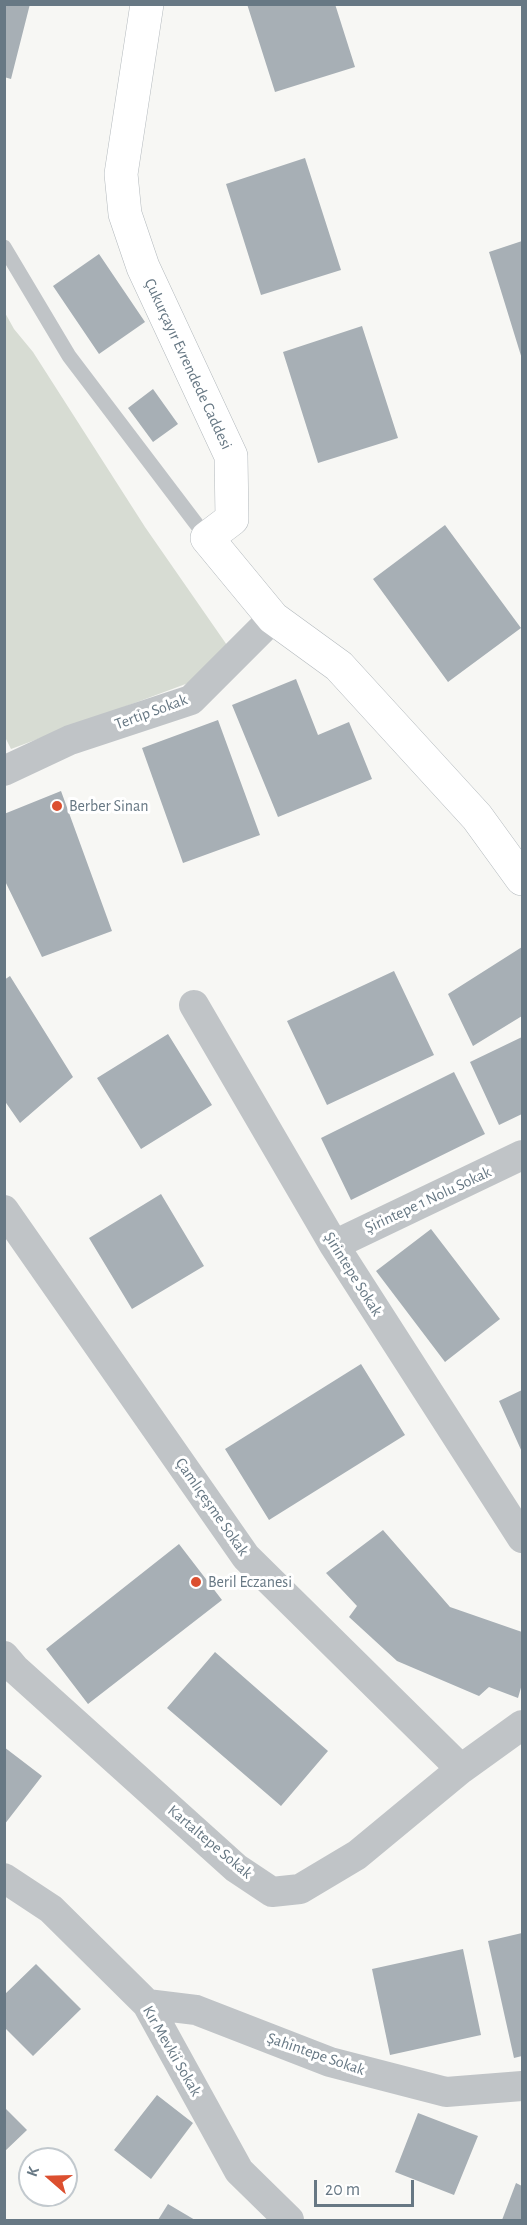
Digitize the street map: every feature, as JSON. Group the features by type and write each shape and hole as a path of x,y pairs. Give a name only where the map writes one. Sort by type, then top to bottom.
{"street":[{"name":"Çukurçayır Evrendede Caddesi","path":"147,4 121,174 125,214 143,267 231,456 232,519 207,538"},
{"path":"207,538 273,618 339,666 477,817 522,879"},
{"name":"Tertip Sokak","path":"4,771 70,740 191,699 273,618"},
{"name":"Şirintepe Sokak","path":"194,1005 334,1245 522,1538"},
{"name":"Şirintepe 1 Nolu Sokak","path":"334,1245 522,1155"},
{"name":"Çamlıçeşme Sokak","path":"4,1210 246,1557 461,1769"},
{"name":"Kartaltepe Sokak","path":"4,1656 15,1669 236,1868 272,1892 300,1889 357,1855 461,1769 522,1725"},
{"name":"Kır Mevkii Sokak","path":"4,1878 51,1909 147,2004 239,2171 289,2220"},
{"name":"Şahintepe Sokak","path":"147,2004 196,2010 330,2062 446,2092 522,2086"}],"lane":[{"path":"4,247 69,356 207,538"}],"shaded area":[{"path":"4,311 14,329 33,352 145,527 229,648 191,682 11,749 4,735"}],"building":[{"path":"4,4 30,4 11,79 4,77"},
{"path":"247,4 335,4 355,67 275,92"},
{"path":"305,158 341,270 261,295 226,184"},
{"path":"522,241 522,359 489,252"},
{"path":"99,254 145,322 99,354 53,286"},
{"path":"362,326 398,438 318,463 283,352"},
{"path":"153,389 178,424 153,442 128,408"},
{"path":"445,525 521,628 448,682 373,579"},
{"path":"296,679 318,735 349,722 372,779 278,817 232,705"},
{"path":"218,720 260,835 183,863 142,748"},
{"path":"61,791 112,931 42,957 4,879 4,814"},
{"path":"522,947 522,1016 473,1046 448,994"},
{"path":"394,971 434,1055 327,1105 287,1021"},
{"path":"10,976 73,1077 20,1123 4,1100 4,980"},
{"path":"168,1034 212,1105 141,1149 97,1078"},
{"path":"522,1037 522,1114 499,1125 470,1062"},
{"path":"454,1072 485,1134 351,1200 321,1138"},
{"path":"161,1194 204,1266 132,1309 89,1238"},
{"path":"431,1229 500,1319 445,1362 376,1271"},
{"path":"361,1364 405,1435 269,1520 225,1449"},
{"path":"522,1390 522,1452 499,1401"},
{"path":"383,1530 450,1607 522,1632 522,1684 518,1698 489,1687 479,1696 397,1661 349,1617 357,1606 326,1573"},
{"path":"179,1544 222,1600 88,1704 46,1649"},
{"path":"215,1652 328,1751 281,1806 167,1708"},
{"path":"4,1747 42,1776 4,1825"},
{"path":"522,1933 522,2056 514,2058 488,1941"},
{"path":"463,1949 481,2035 390,2055 372,1969"},
{"path":"36,1964 81,2009 33,2056 4,2027 4,1995"},
{"path":"157,2095 193,2123 151,2179 114,2150"},
{"path":"4,2107 27,2130 4,2152"},
{"path":"418,2113 478,2136 454,2195 395,2172"},
{"path":"516,2183 522,2186 522,2220 502,2220"},
{"path":"168,2204 195,2220 158,2220"}],"place":[{"name":"Berber Sinan","path":"57,806"},
{"name":"Beril Eczanesi","path":"196,1582"}]}
